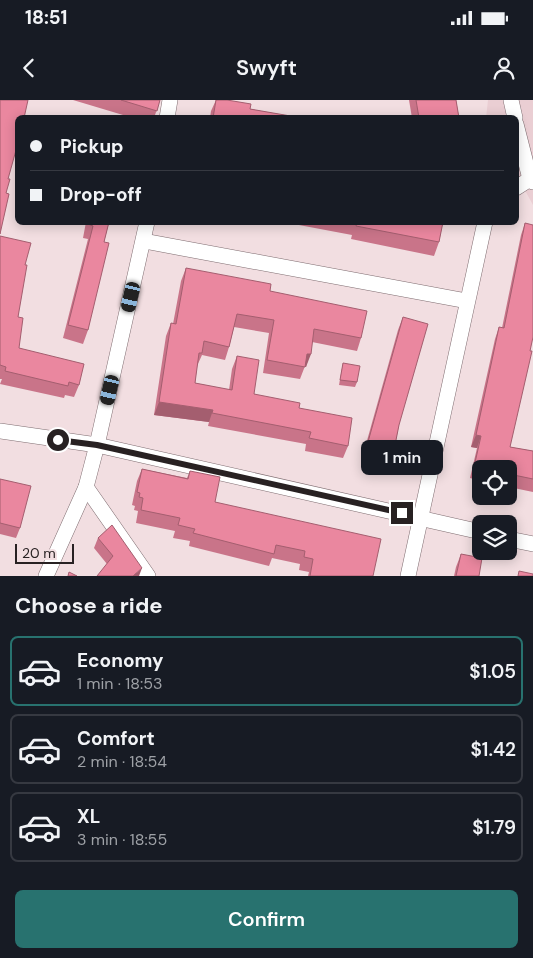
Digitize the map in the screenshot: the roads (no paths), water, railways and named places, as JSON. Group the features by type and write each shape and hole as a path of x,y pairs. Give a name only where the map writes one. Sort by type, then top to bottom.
{"street":[{"path":"168,115 170,100"},
{"path":"510,100 514,115"},
{"path":"519,135 531,180 519,186"},
{"path":"46,576 86,487 147,225"},
{"path":"408,576 484,225"},
{"path":"144,241 467,301"},
{"path":"0,430 97,445 472,530"},
{"path":"86,487 148,576"},
{"path":"517,541 533,544"}]}
